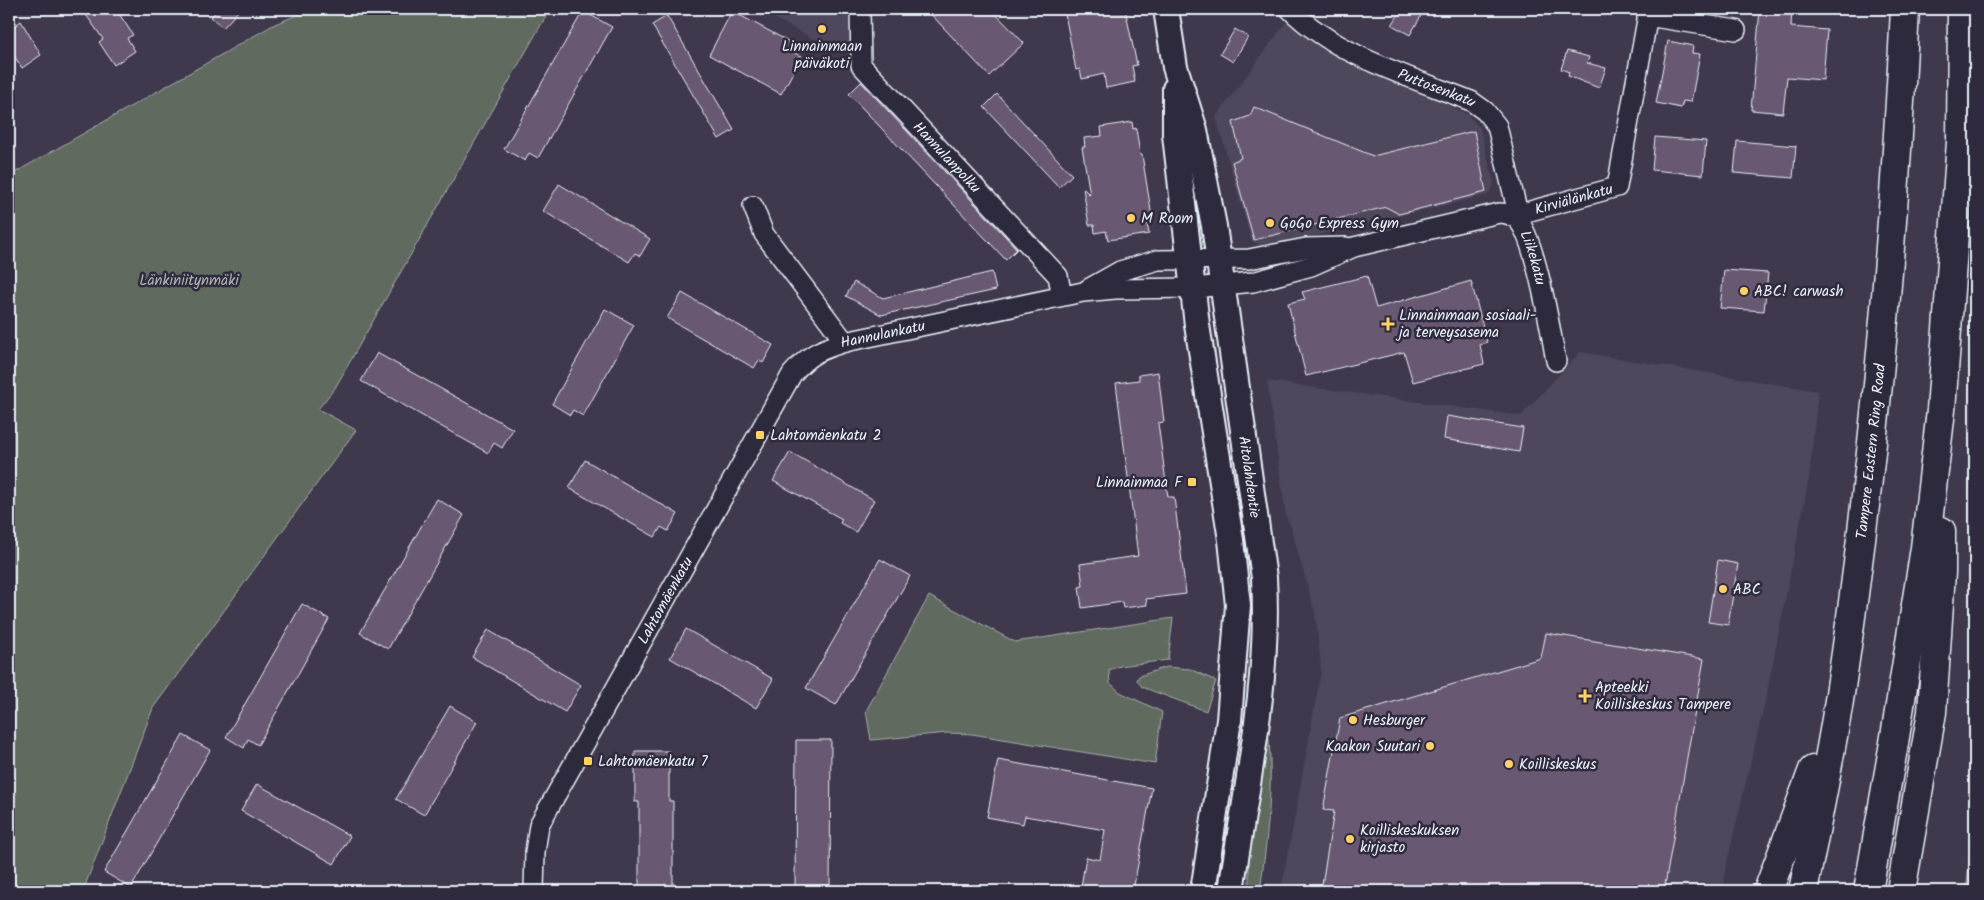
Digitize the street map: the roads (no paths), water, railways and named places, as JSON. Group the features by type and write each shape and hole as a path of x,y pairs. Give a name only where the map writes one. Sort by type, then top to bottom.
{"highway":[{"name":"Tampere Eastern Ring Road","path":"1803,891 1840,696 1864,524 1883,342 1900,129 1905,9"},
{"path":"1868,891 1894,743 1924,548 1941,410 1950,311 1961,142 1962,9"},
{"path":"1901,891 1932,712 1941,572 1941,410"},
{"path":"1768,891 1840,696"}],"main road":[{"name":"Aitolahdentie","path":"1166,9 1175,67 1195,130 1219,259 1264,578 1264,663 1257,725 1231,891"},
{"name":"Aitolahdentie","path":"1175,67 1174,135 1197,325 1231,540 1238,605 1229,720 1203,891"}],"street":[{"name":"Hannulanpolku","path":"860,9 862,65 1058,276 1062,296"},
{"name":"Puttosenkatu","path":"1290,9 1303,22 1353,54 1471,101 1485,111 1497,126 1501,140 1516,205 1512,216"},
{"name":"Kirviälänkatu","path":"1194,288 1253,282 1311,266 1354,247 1491,214 1506,213 1512,216 1617,186 1648,12"},
{"path":"1648,12 1736,30"},
{"name":"Hannulankatu","path":"753,206 764,234 845,342 1082,292 1115,289 1194,288"},
{"name":"Liikekatu","path":"1512,216 1517,220 1529,240 1550,326 1556,361"},
{"name":"Kirviälänkatu","path":"1190,259 1249,259 1306,248 1354,247"},
{"name":"Hannulankatu","path":"1082,292 1120,271 1158,260 1190,259"},
{"name":"Lahtomäenkatu","path":"534,891 535,852 539,825 792,374 802,362 817,351 845,342"}],"place":[{"name":"Linnainmaan päiväkoti","path":"822,29"},
{"name":"M Room","path":"1131,218"},
{"name":"GoGo Express Gym","path":"1270,223"},
{"name":"ABC! carwash","path":"1744,291"},
{"name":"Linnainmaan sosiaali- ja terveysasema","path":"1388,324"},
{"name":"Lahtomäenkatu 2","path":"760,435"},
{"name":"Linnainmaa F","path":"1192,482"},
{"name":"ABC","path":"1723,589"},
{"name":"Apteekki Koilliskeskus Tampere","path":"1585,696"},
{"name":"Hesburger","path":"1353,720"},
{"name":"Kaakon Suutari","path":"1430,746"},
{"name":"Lahtomäenkatu 7","path":"588,761"},
{"name":"Koilliskeskus","path":"1509,764"},
{"name":"Koilliskeskuksen kirjasto","path":"1350,839"}],"park label":[{"name":"Länkiniitynmäki","path":"189,280"}]}
